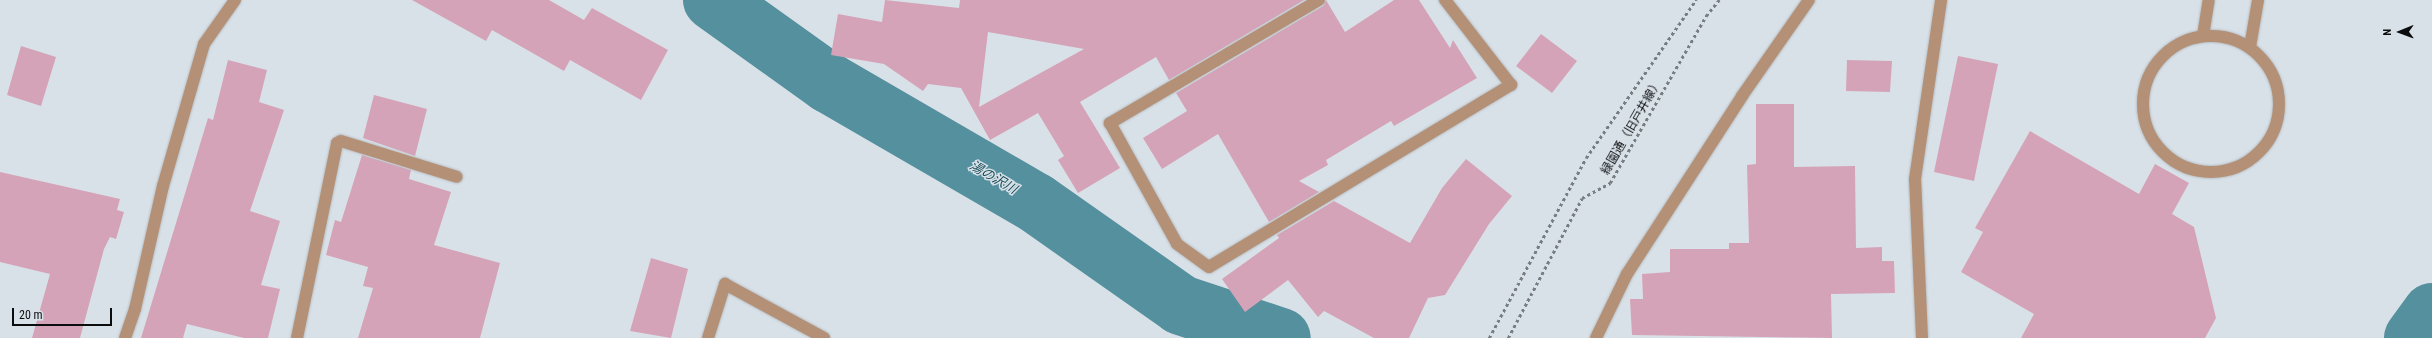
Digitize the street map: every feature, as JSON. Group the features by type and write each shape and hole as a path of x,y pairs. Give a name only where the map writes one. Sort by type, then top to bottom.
{"street":[{"path":"125,338 135,309 163,186 204,44 235,0"},
{"path":"1319,0 1110,123 1177,244 1209,267 1511,86 1445,0"},
{"path":"1596,338 1627,274 1742,96 1810,0"},
{"path":"1922,338 1915,179 1941,0"},
{"path":"2203,36 2209,0"},
{"path":"2250,47 2258,0"},
{"path":"2203,36 2231,38 2250,47 2266,63 2277,84 2280,107 2275,130 2262,150 2244,165 2221,172 2198,172 2176,163 2158,148 2147,129 2143,108 2145,86 2154,66 2169,50 2188,39 2203,36"},
{"path":"297,338 337,143 341,141 457,177"},
{"path":"708,338 725,284 824,338"}],"path":[{"path":"1489,338 1586,158 1696,0"},
{"name":"緑園通（旧戸井線）","path":"1508,338 1582,198 1610,184 1706,16 1719,0"}],"building":[{"path":"412,0 549,0 584,20 592,8 668,50 641,100 570,60 564,71 492,30 486,41"},
{"path":"885,0 959,8 960,0 1304,0 1169,80 1156,57 1080,102 1120,168 1078,193 1058,160 1064,156 1038,113 990,140 961,88 928,84 923,91 884,64 831,55 838,14 882,22","holes":["988,32 1084,49 979,107"]},
{"path":"1326,0 1345,32 1394,0 1419,0 1450,48 1453,40 1477,78 1394,126 1391,121 1326,160 1328,165 1299,181 1319,192 1269,222 1218,134 1162,169 1143,138 1187,111 1176,93 1323,6"},
{"path":"1541,34 1577,61 1552,93 1516,66"},
{"path":"21,46 56,57 41,106 7,95"},
{"path":"1958,56 1998,64 1974,181 1934,172"},
{"path":"228,60 267,70 259,102 284,110 250,211 280,221 261,285 280,289 268,338 244,338 187,324 183,338 141,338 208,118 213,120"},
{"path":"1847,60 1892,61 1890,92 1846,91"},
{"path":"374,95 427,109 415,156 363,138"},
{"path":"1756,104 1794,104 1794,167 1855,166 1856,248 1882,247 1882,261 1894,261 1895,293 1831,294 1832,338 1632,335 1630,299 1643,299 1642,274 1670,272 1670,249 1729,249 1729,243 1749,243 1747,165 1756,164"},
{"path":"2030,131 2139,194 2155,164 2189,183 2172,214 2194,227 2216,318 2205,338 2021,338 2034,314 1961,272 1983,232 1975,228"},
{"path":"362,155 411,170 409,179 451,192 434,245 500,263 480,338 358,338 373,288 363,286 368,267 326,255 335,220 341,222"},
{"path":"1466,159 1512,196 1489,224 1445,295 1428,298 1409,338 1374,338 1324,311 1318,317 1288,280 1245,312 1222,279 1279,238 1277,235 1334,201 1410,243 1442,188"},
{"path":"0,172 120,199 117,210 124,212 116,239 110,237 104,249 80,338 32,338 50,274 0,262"},
{"path":"651,258 688,269 671,338 630,331"}],"waterway":[{"name":"湯の沢川","path":"713,0 829,83 1036,203 1181,305 1281,338"},
{"name":"湯の沢川","path":"2414,338 2432,313"}]}
